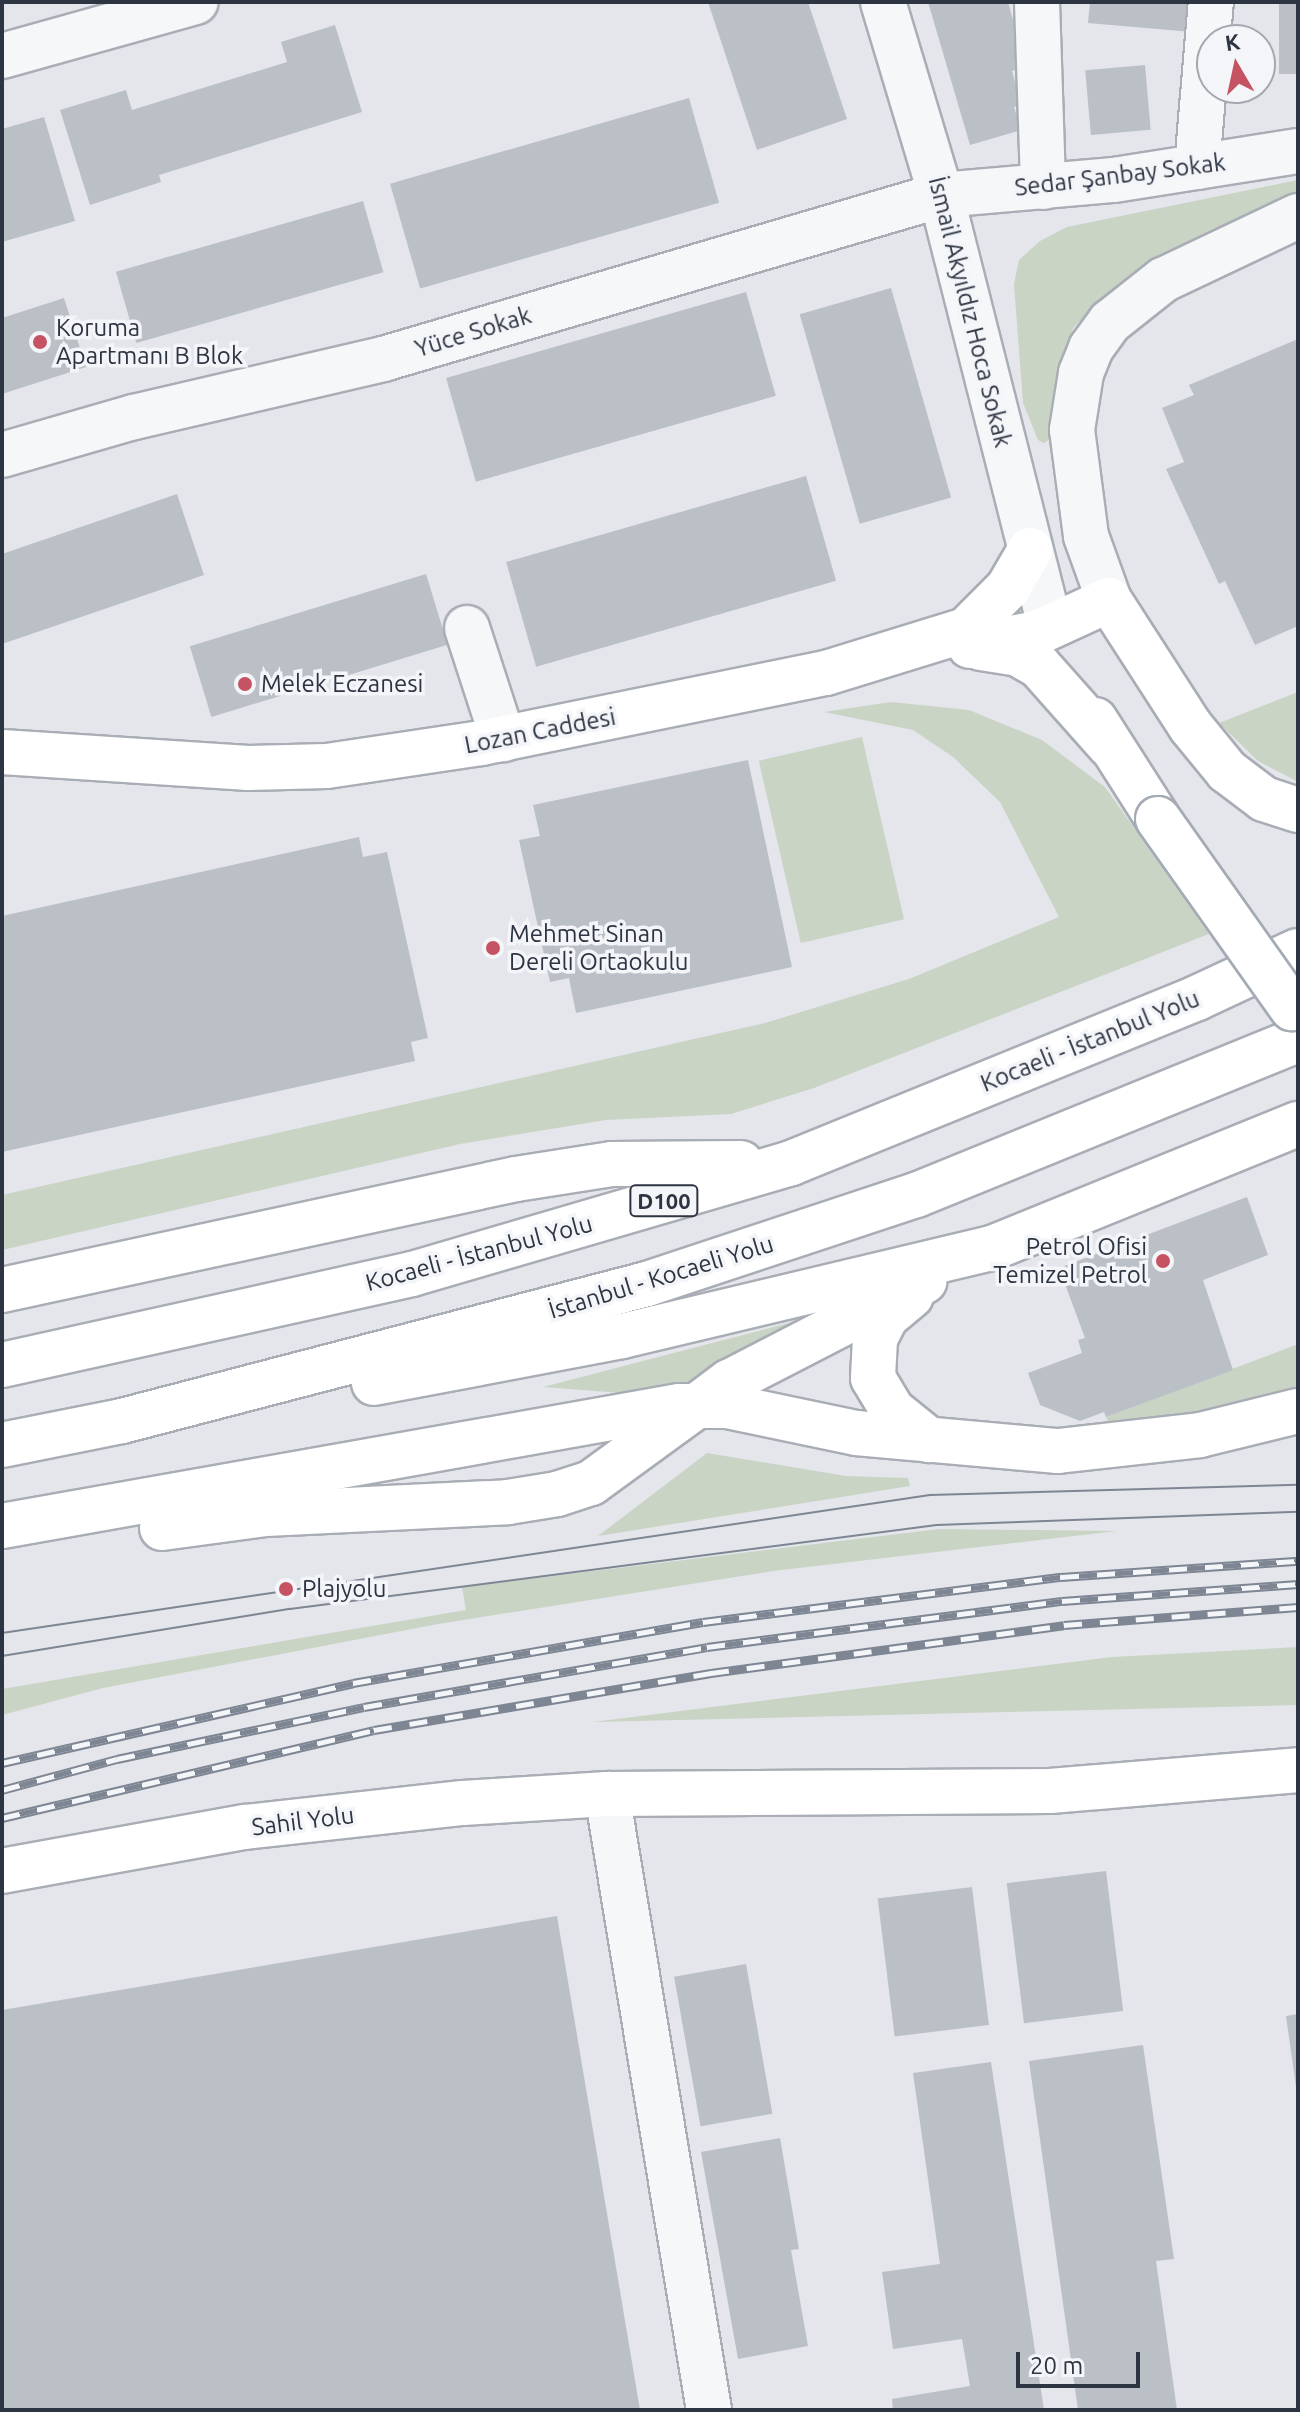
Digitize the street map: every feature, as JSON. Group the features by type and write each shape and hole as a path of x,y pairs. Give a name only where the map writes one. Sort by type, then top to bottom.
{"main road":[{"name":"Lozan Caddesi","path":"2,752 248,768 327,766 503,739 826,673 968,638 1008,588 1030,550"},
{"path":"1049,623 1109,600 1191,727 1227,771 1264,799 1298,810"},
{"path":"968,638 1013,618 1035,617 1049,623 1076,687 1110,746 1298,1017"},
{"path":"968,638 1018,654 1039,666 1110,746"},
{"name":"Kocaeli - İstanbul Yolu","path":"2,1365 412,1274 791,1163 1197,998 1298,951"},
{"name":"İstanbul - Kocaeli Yolu","path":"2,1445 122,1421 499,1325 762,1246 916,1195 1298,1040"},
{"path":"2,1552 266,1514 508,1502 557,1494 591,1483 729,1382 992,1248 1298,1124"},
{"path":"2,1290 516,1179 612,1164 791,1163"},
{"path":"122,1421 460,1369 992,1248"},
{"path":"929,1440 880,1395 873,1378 875,1339 902,1302 992,1248"},
{"path":"2,1526 555,1425 698,1405 743,1408 856,1433 1058,1451 1125,1446 1200,1435 1298,1411"},
{"name":"Sahil Yolu","path":"2,1871 245,1827 607,1794 1050,1791 1298,1770"}],"street":[{"path":"2,56 196,2"},
{"name":"İsmail Akyıldız Hoca Sokak","path":"883,2 941,195 1049,623"},
{"path":"1037,2 1043,187"},
{"path":"1197,167 1211,2"},
{"name":"Sedar Şanbay Sokak","path":"941,195 1043,187 1298,151"},
{"name":"Yüce Sokak","path":"2,455 134,417 383,359 941,195"},
{"path":"1109,600 1086,536 1072,430 1081,373 1091,348 1110,322 1163,280 1298,216"},
{"path":"467,628 503,739"},
{"path":"607,1794 709,2410"}],"green space":[{"path":"1298,180 1298,196 1107,293 1073,328 1053,399 1053,437 1044,443 1038,440 1023,403 1014,284 1019,260 1040,241 1067,227"},
{"path":"1298,692 1298,782 1258,761 1219,723"},
{"path":"891,702 969,710 1042,740 1105,787 1209,934 814,1088 731,1114 606,1120 460,1144 2,1250 2,1195 765,1023 909,979 1059,917 1000,802 953,757 913,730 824,712"},
{"path":"862,737 904,919 801,943 759,761"},
{"path":"831,1312 687,1398 543,1387"},
{"path":"1298,1344 1298,1392 1113,1432 1106,1417"},
{"path":"707,1453 846,1476 908,1478 910,1486 598,1536"},
{"path":"939,1529 1117,1531 773,1571 438,1624 103,1688 2,1715 2,1689 466,1610 462,1587"},
{"path":"1298,1647 1298,1705 593,1722 1112,1657"}],"building":[{"path":"708,2 808,2 847,119 757,150"},
{"path":"928,2 1008,2 1026,66 1012,71 1021,105 1014,107 1021,130 970,145"},
{"path":"1090,2 1195,2 1192,32 1088,23"},
{"path":"1279,3 1298,3 1298,74 1279,74"},
{"path":"335,25 362,112 159,175 161,182 90,205 60,110 126,90 132,110 287,62 281,42"},
{"path":"1145,65 1151,130 1091,135 1085,70"},
{"path":"689,98 719,203 420,289 390,184"},
{"path":"44,117 75,221 2,242 2,129"},
{"path":"363,201 383,272 136,343 116,272"},
{"path":"891,288 951,498 860,524 800,314"},
{"path":"746,292 776,396 476,482 446,378"},
{"name":"Koruma Apartmanı B Blok","path":"64,298 86,367 2,394 2,318"},
{"path":"1298,339 1298,626 1255,645 1225,581 1219,584 1166,469 1184,462 1162,408 1194,395 1189,385"},
{"path":"806,476 836,581 536,667 506,562"},
{"path":"177,494 204,575 2,644 2,554"},
{"path":"426,574 448,645 211,717 190,646"},
{"path":"748,760 792,967 576,1013 569,978 550,982 519,840 540,836 533,805"},
{"path":"359,837 363,857 387,852 428,1038 411,1042 415,1061 2,1152 2,916"},
{"path":"1247,1197 1268,1255 1203,1280 1233,1370 1106,1417 1104,1412 1080,1421 1040,1405 1028,1373 1082,1353 1078,1340 1085,1338 1059,1268"},
{"path":"1106,1871 1123,2011 1024,2023 1007,1883"},
{"path":"972,1887 989,2025 895,2037 878,1899"},
{"path":"557,1916 640,2410 2,2410 2,2010"},
{"path":"746,1964 772,2114 701,2126 674,1977"},
{"path":"1298,2014 1298,2087 1296,2087 1286,2016"},
{"path":"1143,2045 1174,2259 1156,2261 1177,2410 1078,2410 1029,2061"},
{"path":"991,2062 1044,2410 893,2410 892,2399 970,2386 962,2339 893,2349 882,2272 940,2264 913,2073"},
{"path":"780,2138 799,2249 791,2250 808,2346 738,2359 701,2152"}],"tram line":[{"path":"2,1633 930,1495 1298,1485"},
{"path":"2,1656 290,1609 937,1525 1298,1512"}],"railway":[{"path":"2,1763 353,1683 703,1622 1061,1577 1298,1561"},
{"path":"2,1790 117,1759 364,1707 707,1647 1062,1601 1298,1584"},
{"path":"2,1818 374,1730 711,1673 1064,1625 1298,1607"}],"place":[{"name":"Koruma Apartmanı B Blok","path":"40,342"},
{"name":"Melek Eczanesi","path":"245,684"},
{"name":"Mehmet Sinan Dereli Ortaokulu","path":"493,948"},
{"name":"Petrol Ofisi Temizel Petrol","path":"1163,1261"},
{"name":"Plajyolu","path":"286,1589"}]}
